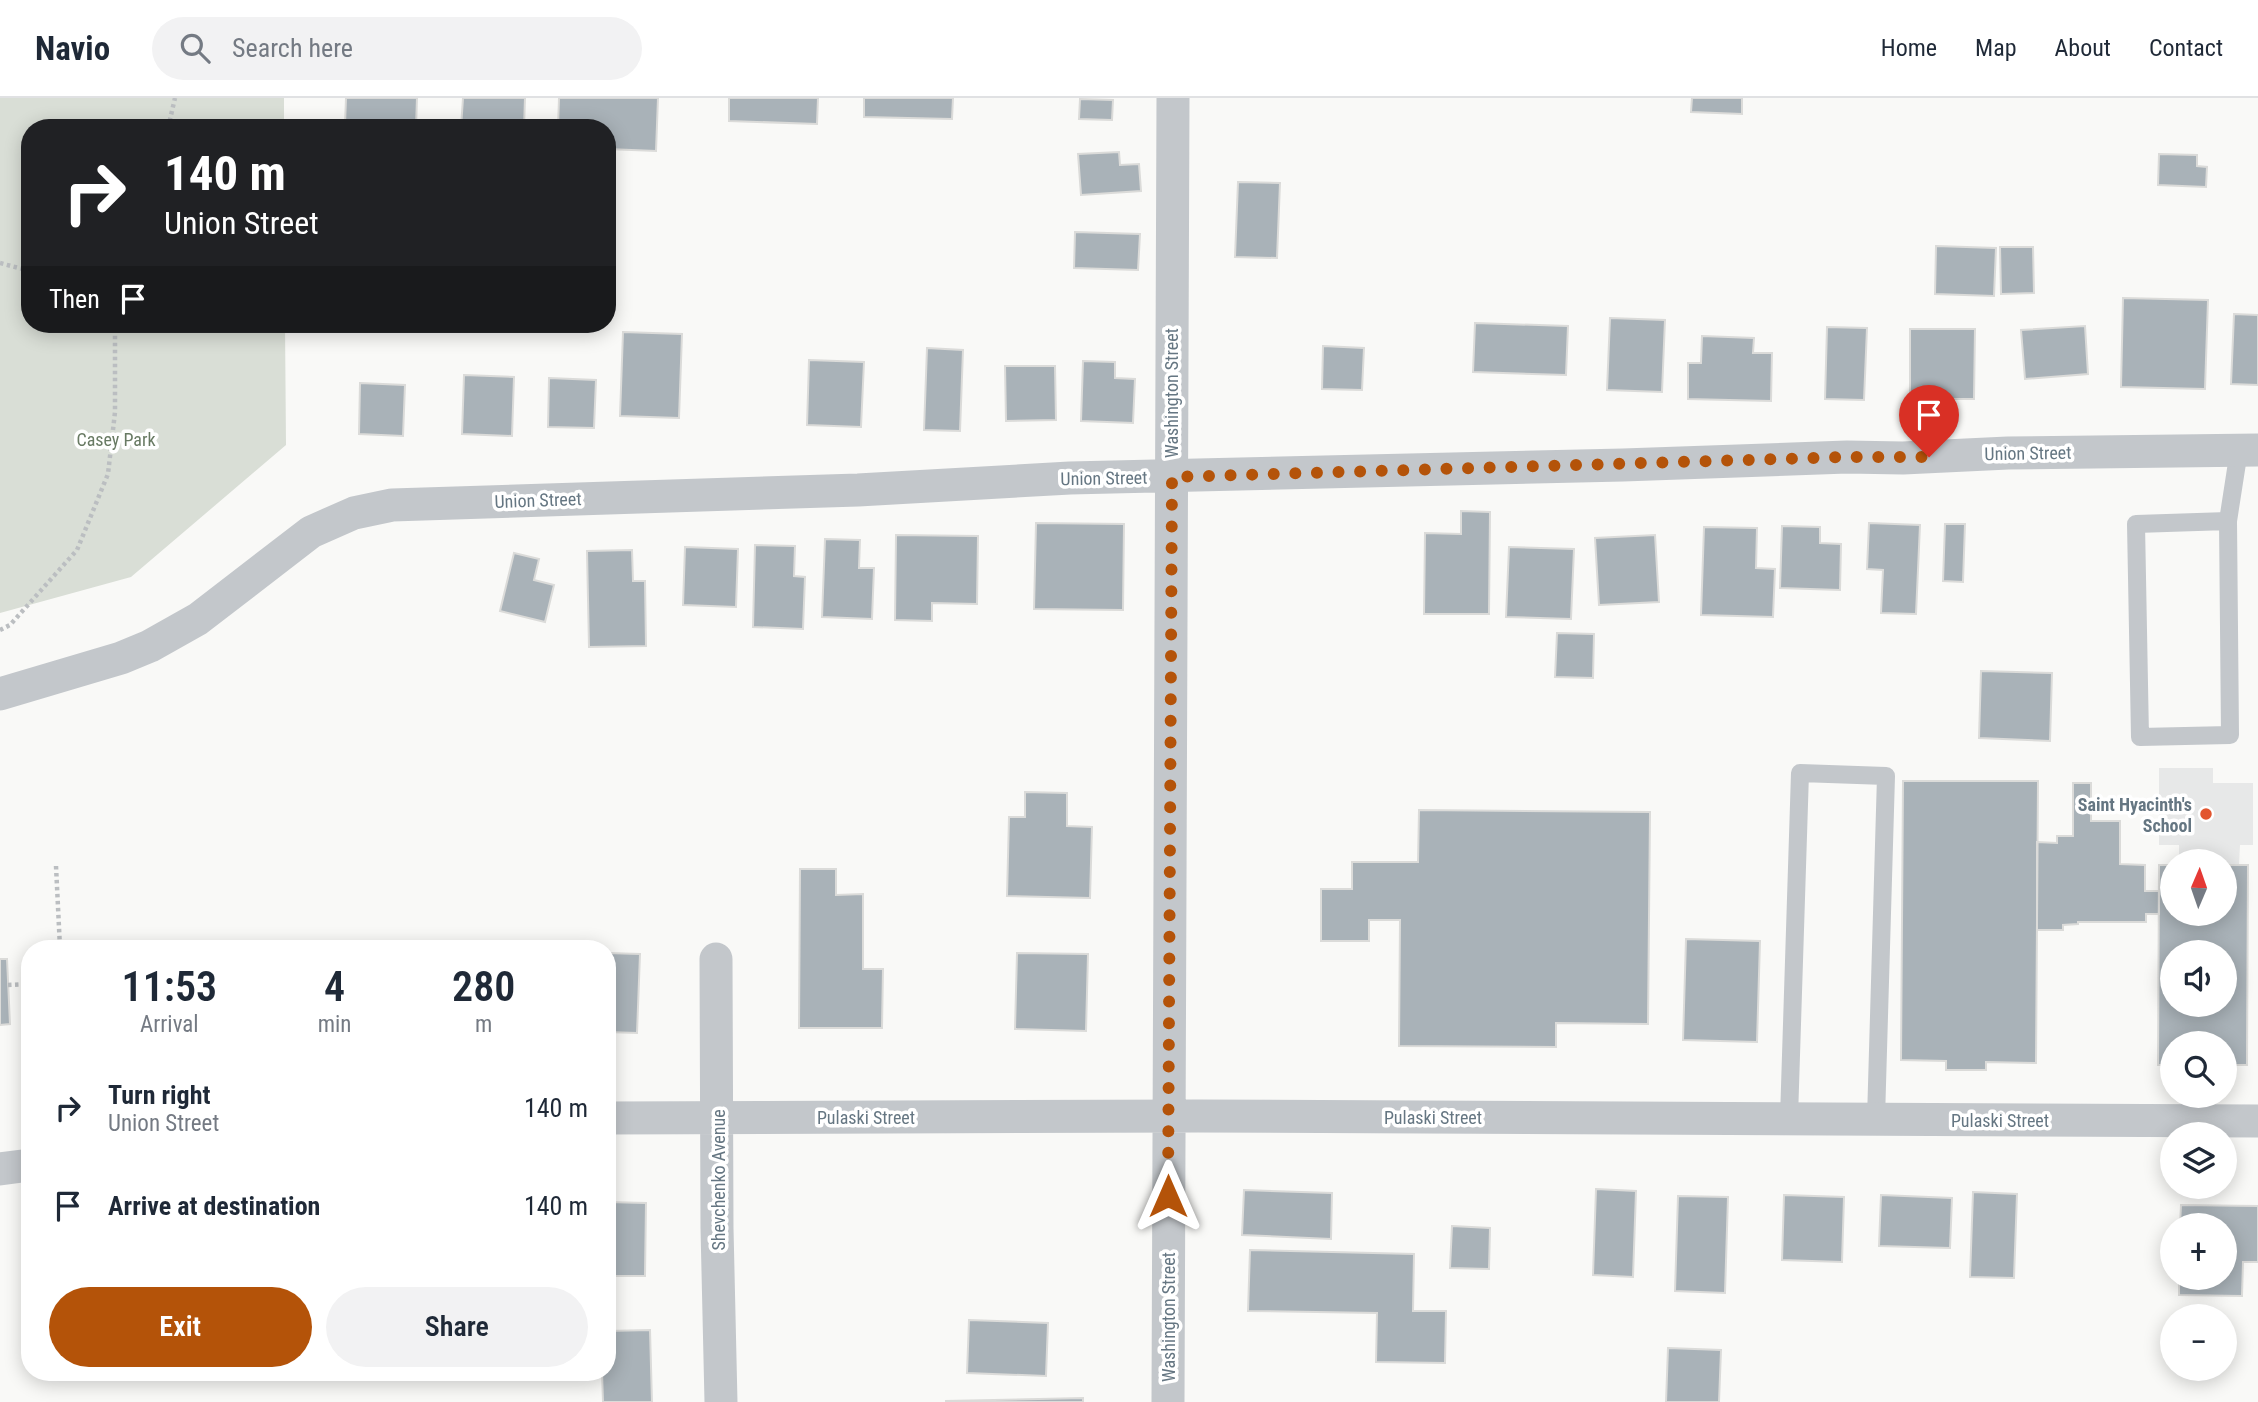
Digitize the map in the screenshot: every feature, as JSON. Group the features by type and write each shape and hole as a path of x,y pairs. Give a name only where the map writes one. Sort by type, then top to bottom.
{"street":[{"name":"Washington Street","path":"1168,1402 1173,98"},
{"name":"Union Street","path":"0,694 121,658 150,646 198,619 311,532 354,513 392,505 858,490 1070,478 1847,457 1903,458 2008,453 2248,450"},
{"name":"Shevchenko Avenue","path":"716,958 721,1402"},
{"name":"Pulaski Street","path":"616,1118 1169,1116 2258,1121"},
{"path":"0,1169 21,1166"}],"lane":[{"path":"2228,521 2136,524 2140,737 2230,735 2228,521 2248,450"},
{"path":"1789,1118 1800,773 1886,776 1876,1119"}],"path":[{"path":"170,119 175,98"},
{"path":"0,263 21,269"},
{"path":"0,630 10,625 77,550 108,474 115,412 115,333"},
{"path":"56,866 60,940"},
{"path":"8,985 21,984"}],"shaded area":[{"name":"Saint Hyacinth's School","path":"2159,768 2213,768 2213,783 2253,783 2253,845 2240,845 2239,865 2237,849 2179,849 2179,845 2159,845"}],"green space":[{"name":"Casey Park","path":"0,98 284,98 284,119 21,119 21,333 285,333 286,445 131,577 0,613"}],"building":[{"path":"346,98 417,98 416,119 345,119"},
{"path":"463,98 525,98 524,119 462,119"},
{"path":"559,98 658,98 656,151 616,149 616,119 558,119"},
{"path":"729,98 818,98 817,124 729,121"},
{"path":"864,98 953,98 952,119 864,117"},
{"path":"1692,98 1742,98 1742,114 1691,112"},
{"path":"1080,99 1113,100 1112,120 1079,119"},
{"path":"1119,152 1120,165 1139,164 1141,191 1081,195 1078,154"},
{"path":"2159,154 2197,155 2197,166 2207,167 2206,187 2158,185"},
{"path":"1238,182 1280,183 1277,258 1235,257"},
{"path":"1075,232 1140,234 1138,270 1074,268"},
{"path":"1936,246 1996,248 1994,296 1935,294"},
{"path":"2000,247 2033,247 2034,293 2001,294"},
{"path":"2123,298 2208,300 2205,389 2121,387"},
{"path":"2234,314 2258,315 2258,385 2231,384"},
{"path":"1610,318 1665,320 1662,392 1607,390"},
{"path":"1475,323 1568,326 1566,375 1473,372"},
{"path":"2085,326 2088,374 2025,379 2021,330"},
{"path":"1827,327 1867,328 1864,400 1825,399"},
{"path":"1910,329 1975,329 1974,399 1910,399"},
{"path":"623,332 682,334 679,418 620,416"},
{"path":"1702,336 1754,338 1753,353 1772,353 1771,401 1688,399 1688,363 1701,363"},
{"path":"1323,346 1364,348 1362,390 1322,389"},
{"path":"927,348 963,350 960,431 924,430"},
{"path":"809,360 864,362 861,427 807,425"},
{"path":"1083,361 1115,362 1115,378 1135,379 1133,423 1081,421"},
{"path":"1005,366 1055,366 1056,420 1006,421"},
{"path":"464,375 514,377 512,436 462,434"},
{"path":"549,378 596,380 594,428 548,427"},
{"path":"360,383 405,385 403,436 359,434"},
{"path":"1461,511 1490,512 1489,614 1424,614 1425,533 1461,534"},
{"path":"1036,523 1124,524 1123,610 1034,609"},
{"path":"1869,523 1920,525 1916,614 1881,613 1883,570 1867,569"},
{"path":"1945,524 1965,524 1963,582 1943,581"},
{"path":"1782,526 1820,527 1820,543 1841,544 1840,590 1780,588"},
{"path":"1704,527 1757,528 1756,568 1775,569 1773,617 1701,615"},
{"path":"896,535 978,536 977,604 932,603 932,621 895,620"},
{"path":"1655,535 1659,602 1599,605 1595,538"},
{"path":"825,539 860,540 859,568 874,568 872,619 822,617"},
{"path":"755,545 795,546 794,576 805,577 803,629 753,627"},
{"path":"685,547 738,549 736,607 683,605"},
{"path":"1509,547 1574,549 1571,619 1506,617"},
{"path":"632,550 633,581 645,581 646,646 589,647 587,551"},
{"path":"514,553 539,559 534,580 554,585 545,622 500,611"},
{"path":"1557,633 1594,634 1593,678 1555,677"},
{"path":"1981,671 2052,673 2050,741 1979,738"},
{"path":"1903,781 2038,781 2036,1063 1986,1062 1986,1070 1946,1070 1946,1061 1901,1060"},
{"path":"2073,783 2091,783 2091,821 2120,821 2120,864 2145,865 2145,891 2159,891 2159,914 2146,914 2146,922 2078,922 2063,925 2063,930 2037,930 2037,842 2057,843 2057,836 2073,836"},
{"path":"1025,792 1067,793 1067,826 1092,827 1090,898 1007,896 1009,817 1025,817"},
{"path":"1419,810 1650,812 1648,1024 1556,1023 1556,1047 1399,1046 1400,920 1369,920 1369,941 1321,941 1321,889 1352,889 1352,862 1418,862"},
{"path":"2159,865 2160,926 2237,926 2237,865 2248,865 2247,1065 2237,1065 2237,1031 2160,1031 2160,1065"},
{"path":"800,869 836,869 836,895 863,894 863,969 883,969 882,1028 799,1028"},
{"path":"1686,939 1760,941 1757,1042 1683,1040"},
{"path":"616,953 640,954 637,1033 616,1032"},
{"path":"1017,953 1088,954 1086,1031 1015,1029"},
{"path":"0,959 7,959 10,1024 0,1025"},
{"path":"1596,1189 1636,1191 1633,1277 1593,1275"},
{"path":"1244,1190 1332,1193 1331,1239 1242,1235"},
{"path":"1973,1192 2017,1194 2014,1278 1970,1277"},
{"path":"1784,1195 1844,1197 1842,1262 1782,1260"},
{"path":"1881,1195 1952,1198 1950,1248 1879,1246"},
{"path":"1678,1196 1728,1197 1725,1293 1675,1291"},
{"path":"616,1202 646,1203 645,1276 616,1276"},
{"path":"2181,1205 2258,1206 2258,1262 2243,1262 2242,1296 2179,1295 2179,1290 2237,1290 2237,1213 2181,1213"},
{"path":"1452,1226 1490,1228 1489,1269 1450,1268"},
{"path":"1250,1250 1414,1254 1413,1311 1446,1311 1445,1363 1376,1362 1377,1313 1248,1311"},
{"path":"969,1320 1048,1323 1046,1376 967,1373"},
{"path":"650,1330 652,1402 603,1402 602,1381 616,1381 616,1331"},
{"path":"1668,1348 1721,1350 1719,1402 1666,1402"},
{"path":"1083,1398 1083,1402 946,1402 946,1401"}],"place":[{"name":"Saint Hyacinth's School","path":"2206,814"}],"route":[{"path":"1168,1196 1172,477 1847,457 1929,457"}]}
